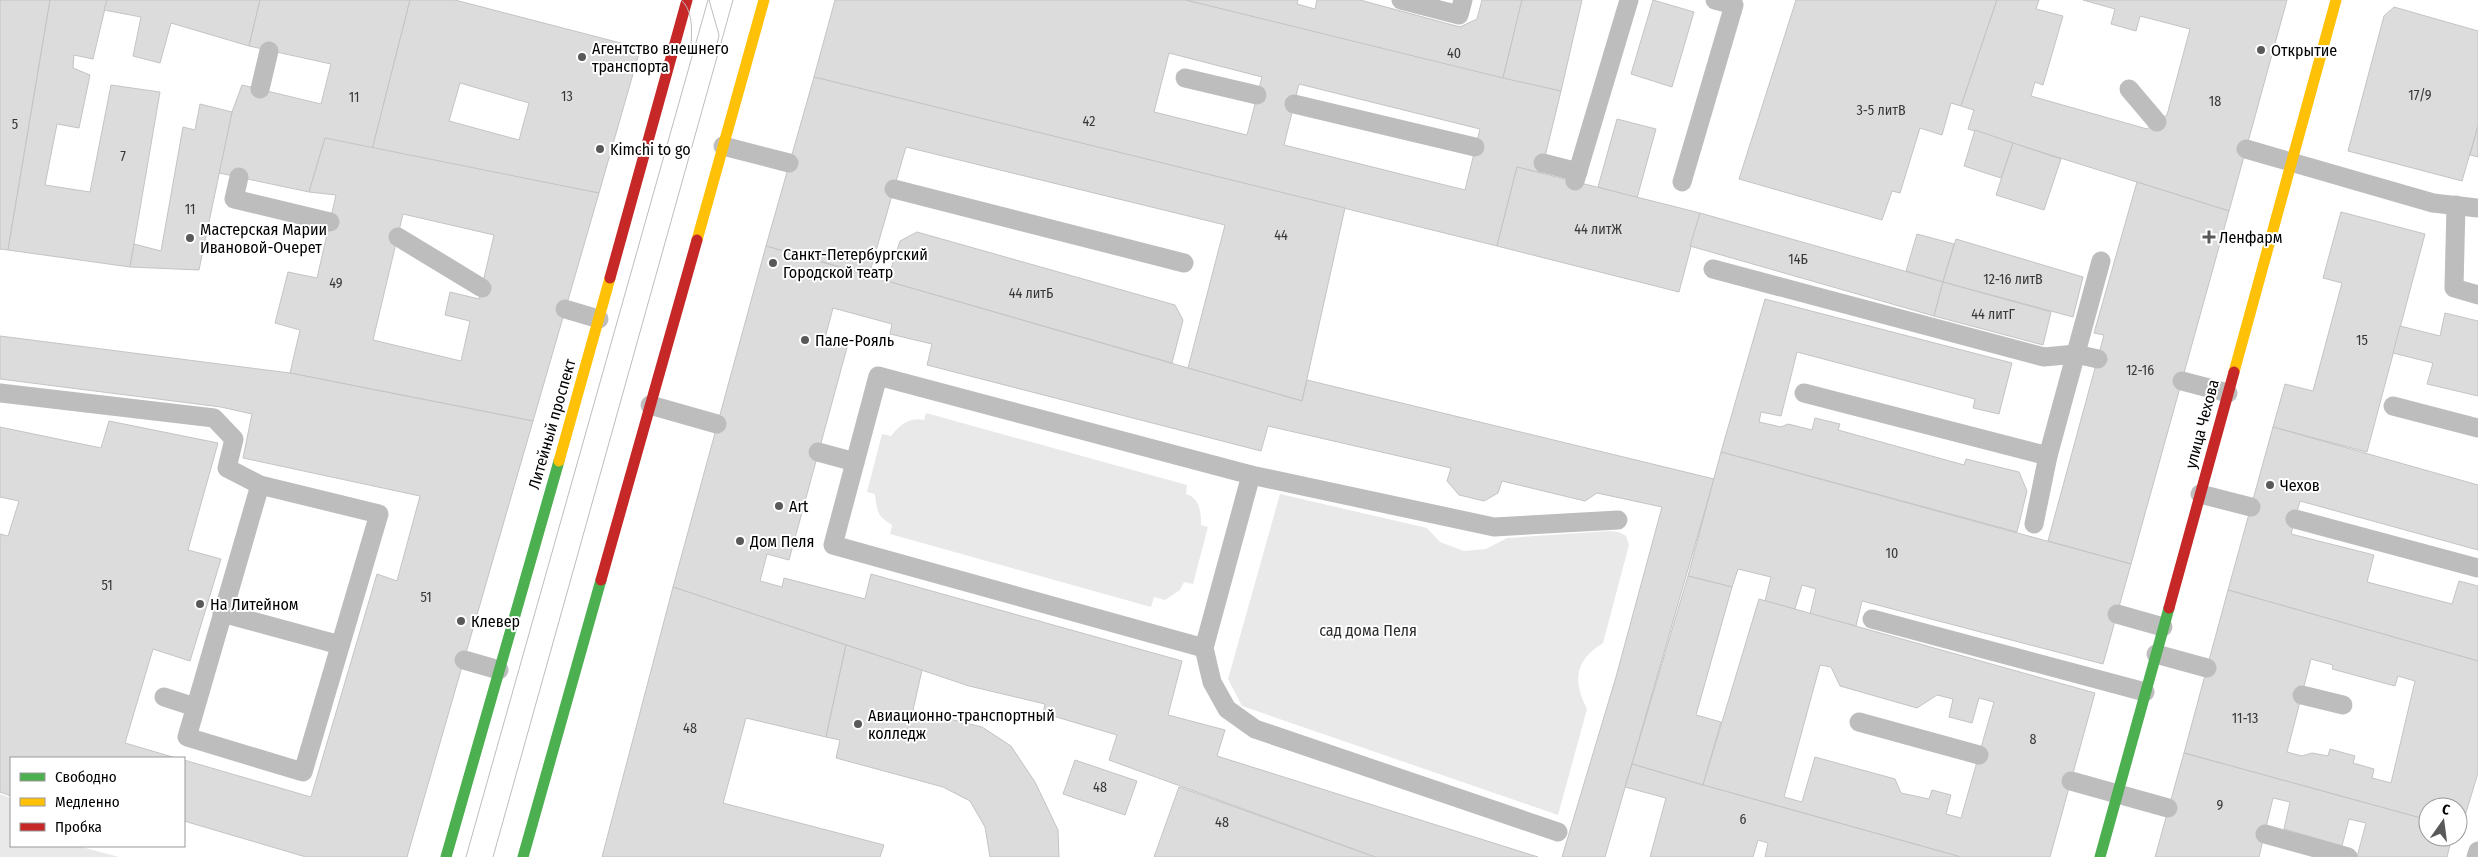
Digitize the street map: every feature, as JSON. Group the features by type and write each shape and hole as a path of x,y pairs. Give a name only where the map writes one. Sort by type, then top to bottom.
{"main road":[{"name":"Литейный проспект","path":"446,857 687,0"},
{"path":"523,857 763,0"},
{"name":"улица Чехова","path":"2100,857 2336,0"}],"lane":[{"path":"1401,0 1459,16 1463,0"},
{"path":"1544,163 1577,177 1629,0"},
{"path":"1682,182 1734,5 1715,0"},
{"path":"260,89 270,50"},
{"path":"1185,78 1257,95"},
{"path":"2129,88 2157,122"},
{"path":"1294,104 1475,147"},
{"path":"723,146 789,163"},
{"path":"2246,149 2433,203 2478,208"},
{"path":"239,177 234,199 330,222"},
{"path":"894,189 1184,264"},
{"path":"2456,205 2454,288 2478,295"},
{"path":"398,238 482,288"},
{"path":"2034,524 2048,456 2101,261"},
{"path":"1713,269 2044,357 2076,354 2098,359"},
{"path":"565,309 599,318"},
{"path":"1204,648 833,545 878,376 1252,475 1494,527 1618,520"},
{"path":"2182,381 2228,393"},
{"path":"0,392 214,418 234,439 227,468 260,485 379,514 353,628 340,645 303,772 187,737 260,485"},
{"path":"1804,394 2048,456"},
{"path":"650,405 717,424"},
{"path":"2393,406 2478,428"},
{"path":"818,452 855,462"},
{"path":"1252,475 1204,648 1212,682 1226,709 1255,729 1558,832"},
{"path":"2200,494 2251,507"},
{"path":"2295,519 2478,568"},
{"path":"222,613 340,645"},
{"path":"2117,614 2164,627"},
{"path":"1872,619 2146,692"},
{"path":"2156,654 2207,668"},
{"path":"464,660 499,670"},
{"path":"2302,694 2343,705"},
{"path":"164,697 195,707"},
{"path":"1859,722 1979,755"},
{"path":"2071,781 2168,808"},
{"path":"2265,834 2348,857"},
{"path":"2476,857 2478,851"}],"path":[{"path":"2273,52 2280,54"}],"green space":[{"path":"926,413 1187,485 1186,494 1191,496 1199,506 1201,525 1208,527 1193,584 1184,582 1180,590 1165,600 1154,597 1151,607 890,534 892,525 881,516 876,505 875,494 867,492 882,434 891,436 898,428 909,421 924,420"},
{"name":"сад дома Пеля","path":"1280,494 1427,528 1440,542 1464,551 1486,549 1507,538 1609,531 1619,532 1626,536 1629,545 1603,643 1586,657 1579,672 1578,681 1582,699 1587,709 1558,815 1242,706 1228,679"},
{"path":"0,794 10,798 10,847 82,847 119,857 0,857"}],"building":[{"path":"0,0 50,0 8,250 0,249"},
{"path":"50,0 107,0 93,59 74,55 73,68 90,75 79,128 57,124 45,185 90,192 111,85 160,92 130,267 8,250"},
{"path":"107,0 260,0 249,46 171,23 160,63 133,56 141,17 104,10"},
{"path":"260,0 410,0 372,150 325,138 309,192 219,173 232,112 242,85 321,104 331,64 249,46"},
{"path":"410,0 455,0 636,47 639,53 599,193 372,150","holes":["460,83 529,103 519,140 449,121"]},
{"path":"835,0 1186,0 1561,91 1541,173 1517,167 1497,246 814,77","holes":["1169,53 1262,77 1247,135 1154,112","1299,84 1480,129 1465,190 1284,145"]},
{"path":"1186,0 1298,0 1297,4 1315,9 1317,0 1360,0 1460,27 1477,19 1482,0 1522,0 1503,78"},
{"path":"1522,0 1582,0 1561,91 1503,78"},
{"path":"1653,0 1694,12 1672,87 1631,74"},
{"path":"1796,0 1997,0 1961,106 1951,103 1942,135 1920,128 1900,193 1892,191 1882,220 1739,179"},
{"path":"1997,0 2039,0 2036,9 2063,16 2043,85 2035,82 2031,96 2147,129 2167,115 2190,29 2140,16 2136,31 2111,24 2115,9 2083,0 2287,0 2229,211 1968,129 1974,110 1961,106"},
{"path":"2394,7 2478,31 2478,126 2462,181 2348,151 2384,16"},
{"path":"814,77 1345,208 1302,401 1188,368 1225,225 906,147 869,275 766,246"},
{"path":"200,104 232,112 199,270 130,267 134,244 161,251 183,127 195,130"},
{"path":"1617,119 1656,129 1637,198 1598,187"},
{"path":"2478,126 2478,157 2470,155"},
{"path":"1975,130 2013,143 2001,178 1964,166"},
{"path":"325,138 599,193 533,421 290,373 300,330 275,323 288,272 317,278 336,195 309,192","holes":["403,214 494,235 479,299 450,292 445,315 470,321 461,361 373,340"]},
{"path":"2013,143 2061,159 2044,210 1996,195"},
{"path":"1517,167 1700,213 1679,292 1497,246"},
{"path":"2137,182 2229,211 2131,564 2048,541 2104,335 2094,333"},
{"path":"2341,212 2425,234 2367,452 2273,427 2285,384 2313,391 2342,283 2323,278"},
{"path":"1700,213 1943,282 1934,316 1690,246"},
{"path":"917,232 1175,305 1183,320 1172,363 887,281 900,241"},
{"path":"1917,234 1954,244 1943,282 1906,271"},
{"path":"1956,239 2083,277 2073,317 1943,282"},
{"name":"Дом Пеля","path":"766,246 1302,401 1307,380 1714,479 1605,857 1562,857 1616,677 1662,507 1597,493 1585,501 1502,481 1498,493 1484,501 1459,495 1447,481 1451,468 1268,426 1261,451 927,365 932,344 890,334 892,324 833,308 825,338 848,344 789,560 767,554 760,581 782,587 784,578 865,599 871,574 1182,661 1168,715 1225,730 1217,756 1538,857 1375,857 1109,760 1117,735 1043,713 1045,704 969,686 673,587"},
{"path":"1943,282 2051,312 2043,345 1934,316"},
{"path":"1765,299 2012,363 1999,414 1973,408 1975,399 1797,352 1781,416 1761,412 1759,422 1781,427 1788,424 1812,430 1815,418 1840,424 1838,430 1964,465 1966,459 2019,472 2027,491 2017,532 1721,452"},
{"path":"2445,313 2478,321 2478,396 2427,384 2433,363 2393,353 2400,326 2440,336"},
{"path":"0,336 290,373 533,421 407,857 306,857 185,821 185,760 311,797 377,574 397,581 420,496 243,458 252,414 221,407 0,379"},
{"path":"109,421 218,443 188,550 221,559 190,661 153,649 125,743 173,757 10,757 10,796 0,792 0,534 8,536 19,501 0,497 0,427 101,448"},
{"path":"2273,427 2478,485 2478,550 2300,501 2291,534 2374,555 2367,582 2452,604 2459,581 2478,586 2478,661 2228,590"},
{"path":"1721,452 2131,564 2103,664 1862,601 1856,626 1810,614 1816,589 1802,585 1795,609 1765,601 1771,577 1738,569 1732,587 1688,576"},
{"path":"1688,576 1732,587 1696,715 1721,722 1703,785 1632,764"},
{"path":"673,587 846,645 826,737 746,718 723,803 884,845 880,857 602,857"},
{"path":"2228,590 2478,661 2478,773 2468,806 2468,797 2418,797 2418,817 2184,753","holes":["2311,659 2333,665 2332,669 2395,686 2398,676 2415,681 2391,783 2372,778 2374,769 2353,763 2355,756 2330,749 2328,756 2312,753 2302,756 2287,752"]},
{"path":"1759,599 2095,693 2050,857 1961,857 1703,785","holes":["1820,665 1831,667 1840,686 1917,708 1937,695 1953,699 1949,717 1972,723 1979,698 1994,702 1961,818 1946,814 1951,795 1932,790 1929,799 1901,793 1895,779 1815,757 1802,802 1784,797"]},
{"path":"846,645 922,670 913,710 982,727 1011,746 1035,782 1058,830 1059,857 990,857 985,827 970,801 943,787 836,758 840,740 826,737"},
{"path":"2184,753 2418,817 2418,847 2450,847 2447,857 2357,857 2366,823 2349,819 2342,846 2284,829 2290,802 2273,798 2259,857 2155,857"},
{"path":"1075,760 1137,781 1125,815 1063,794"},
{"path":"1632,764 1961,857 1765,857 1768,843 1758,840 1753,857 1650,857 1666,798 1625,787"},
{"path":"1179,787 1375,857 1154,857"}],"tram line":[{"path":"681,0 690,15 691,44"},
{"path":"466,857 708,0"},
{"path":"709,0 719,35 717,44"},
{"path":"493,857 733,0"}],"traffic: fast":[{"path":"446,857 559,461"},
{"path":"523,857 601,580"},
{"path":"2100,857 2169,608"}],"traffic: slow":[{"path":"697,240 764,0"},
{"path":"2234,372 2336,0"},
{"path":"559,461 610,278"}],"traffic: jam":[{"path":"610,278 687,0"},
{"path":"601,580 697,240"},
{"path":"2169,608 2234,372"}],"place":[{"name":"Открытие","path":"2261,50"},
{"name":"Агентство внешнего транспорта","path":"582,57"},
{"name":"Kimchi to go","path":"600,149"},
{"name":"Ленфарм","path":"2209,237"},
{"name":"Мастерская Марии Ивановой-Очерет","path":"190,238"},
{"name":"Санкт-Петербургский Городской театр","path":"773,263"},
{"name":"Пале-Рояль","path":"805,340"},
{"name":"Чехов","path":"2270,485"},
{"name":"Art","path":"779,506"},
{"name":"Дом Пеля","path":"740,541"},
{"name":"На Литейном","path":"200,604"},
{"name":"Клевер","path":"461,621"},
{"name":"Авиационно-транспортный колледж","path":"858,724"}]}
